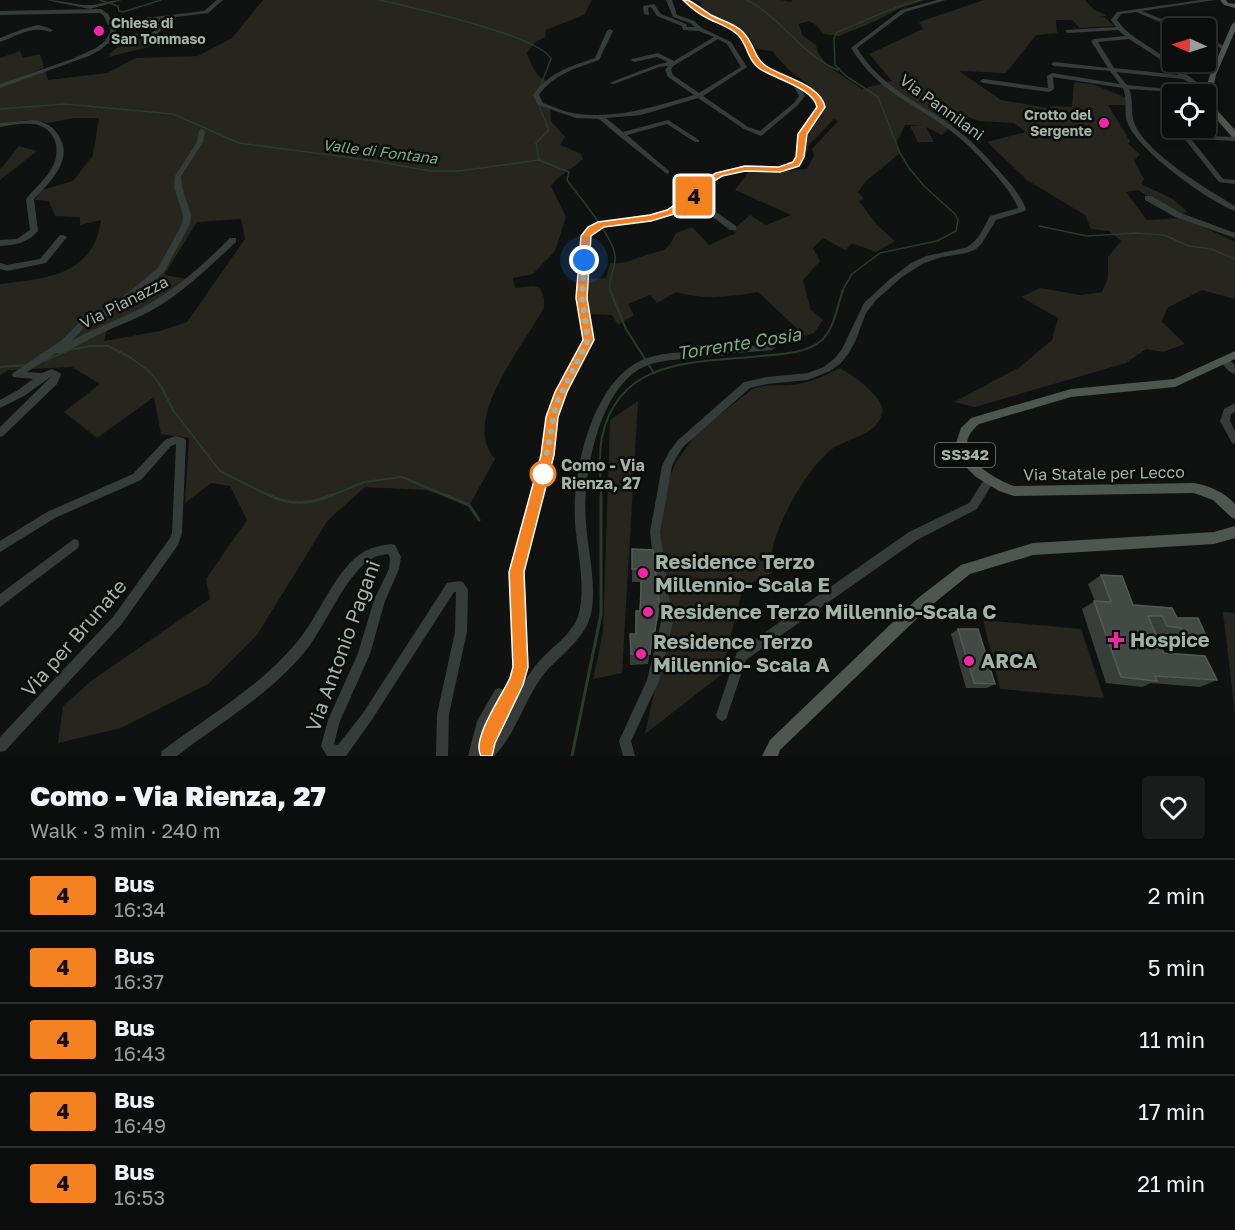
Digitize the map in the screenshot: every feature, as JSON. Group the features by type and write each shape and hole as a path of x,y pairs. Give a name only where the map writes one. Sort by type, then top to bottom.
{"main road":[{"path":"1211,84 1235,24"},
{"path":"1216,113 1235,137"},
{"name":"SS342","path":"988,482 972,468 963,448 964,432 975,421 1071,393 1175,383 1229,358"},
{"name":"Via Statale per Lecco","path":"988,482 1014,491 1194,488 1223,500 1235,513"},
{"path":"770,756 775,745 923,603 966,569 1033,549 1214,538 1235,532"}],"street":[{"path":"49,0 97,9 104,12 110,24 206,12 220,0"},
{"path":"0,13 97,9 119,0"},
{"path":"610,31 597,59 558,72 541,86 536,95 540,104 576,116 602,117 641,112 699,96 744,67 729,43 700,29 692,22 675,16 669,0"},
{"path":"483,755 483,721 499,694 507,698 518,680 520,667 516,582 518,563 548,455 556,404 588,340 582,298 585,240 589,232 596,226 661,215 675,210 692,198 705,183 719,174 745,169 780,169 796,164 800,157 802,134 821,107 820,101 814,95 797,83 764,68 752,55 750,45 740,33 709,17 686,0"},
{"name":"Via Pannilani","path":"629,756 626,741 653,681 667,622 655,532 667,466 672,454 680,444 747,385 759,380 797,379 826,370 844,354 852,342 871,299 917,264 929,258 970,251 984,237 993,218 1022,209 1019,199 983,157 952,130 903,98 874,75 854,48 903,10 943,0"},
{"path":"1195,84 1183,77 1170,63 1119,28 1114,20 1119,13 1212,0"},
{"path":"1207,1 1230,5"},
{"path":"647,14 645,8 652,5 659,15 684,25 685,29 700,29"},
{"path":"1136,11 1162,22"},
{"path":"111,38 155,33 158,30 157,18"},
{"path":"0,86 83,58 111,38 115,29 114,23"},
{"path":"0,40 37,26 44,26 50,30"},
{"path":"1068,31 1119,28"},
{"path":"718,37 675,63 668,70 670,76 746,128 761,134 796,104 802,96 797,83"},
{"path":"1131,37 1094,41 1103,51 1112,71 1128,92 1127,108 1131,124 1140,138 1206,192 1235,209"},
{"path":"1216,44 1225,48"},
{"path":"634,60 657,54 675,63"},
{"path":"612,83 658,66 675,63"},
{"path":"1054,64 1183,77"},
{"path":"983,81 1049,90 1052,75 1122,84 1128,87 1162,89"},
{"path":"602,117 667,172"},
{"path":"0,125 26,122 45,125 53,130 59,142 61,156 51,174 30,200 34,231 24,240 16,243 0,243"},
{"path":"621,135 668,122 697,141"},
{"name":"Via Pianazza","path":"42,376 16,375 65,342 81,326 115,308 161,270 186,224 188,215 178,187 178,176 200,142 202,131"},
{"path":"1235,137 1186,137 1221,181 1235,182"},
{"path":"692,198 733,228"},
{"path":"1148,198 1178,215 1235,236"},
{"path":"0,266 7,268 43,261 63,237"},
{"name":"Via Pianazza","path":"48,354 73,345 102,328 124,321 169,297 189,283 233,240"},
{"path":"723,351 772,347"},
{"path":"483,755 498,745 537,673 574,634 583,620 586,604 580,503 592,434 613,389 646,362 702,353"},
{"path":"1229,358 1235,370"},
{"path":"0,404 21,393 42,376 52,372 57,375 54,381 0,433"},
{"path":"1235,407 1227,412 1225,418 1227,428 1235,440"},
{"name":"Via per Brunate","path":"0,547 51,515 137,477 168,443 175,440 181,441 177,533 174,541 117,621 0,746"},
{"path":"722,715 741,656 913,536 973,506 988,482"},
{"path":"0,601 74,544"},
{"name":"Via Antonio Pagani","path":"167,756 266,682 300,648 319,623 351,571 366,556 391,549 396,557 394,569 380,600 364,654 334,720 327,746 331,751 341,751 367,717 451,587 459,586 462,590 461,632 443,714 442,756"}],"shaded area":[{"path":"263,0 592,0 584,15 546,30 545,37 534,43 527,53 537,74 549,82 537,95 542,104 550,108 551,121 565,137 560,145 580,153 583,159 551,186 566,217 555,251 533,274 513,278 515,288 534,286 540,288 544,298 544,307 499,382 490,403 485,424 486,443 495,459 469,506 426,490 365,487 328,520 257,635 208,684 121,728 58,743 63,706 91,681 210,599 206,579 247,520 230,486 211,483 185,503 189,438 161,434 154,397 97,438 64,412 100,384 72,367 8,370 0,375 0,284 50,276 78,263 89,252 97,238 101,220 80,225 80,217 55,216 49,201 35,200 42,190 73,181 93,155 99,118 74,118 48,123 26,120 0,124 0,87 45,70 48,80 107,73 136,58 198,56 232,38","holes":["241,219 245,239 187,322 160,331 104,341 107,329 193,280 164,275 197,222"]},
{"path":"694,0 791,2 792,0 926,0 900,8 876,21 839,36 823,34 816,25 809,21 799,24 802,35 816,45 822,59 862,89 892,81 869,54 923,29 919,22 984,0 1085,0 1094,10 1107,15 1098,18 1104,17 1114,26 1080,28 1072,20 1056,20 1057,33 1036,35 1006,73 959,71 1001,100 1048,108 1072,107 1074,82 1092,84 1127,98 1125,105 1108,105 1130,141 1128,144 1140,154 1134,161 1144,179 1141,184 1171,198 1188,212 1178,214 1138,190 1126,192 1147,220 1184,218 1235,242 1235,299 1202,290 1167,308 1162,322 1185,344 1163,352 1146,349 1126,363 975,407 954,402 1020,367 1052,340 1058,318 1021,297 1040,288 1081,295 1102,292 1108,278 1108,257 1121,241 1109,231 1091,229 1085,215 1027,180 987,142 1026,132 1014,123 979,121 963,115 942,135 926,127 934,142 918,142 910,126 922,125 905,125 896,144 900,153 865,182 858,192 864,199 859,201 877,225 895,241 876,252 852,243 845,250 823,238 813,248 820,261 803,280 811,310 823,320 814,333 805,336 758,292 716,297 676,292 657,303 650,295 628,304 634,315 618,325 612,315 590,314 586,299 588,279 606,278 610,263 627,262 663,250 676,233 692,227 709,245 736,233 733,230 750,215 766,225 791,215 735,190 749,171 774,172 807,169 814,156 812,149 838,121 834,119 809,145 804,159 810,131 825,109 820,97 787,68 772,51 756,49 751,39 741,29 714,17 703,9 700,2"},
{"path":"152,37 149,47 100,59 110,56 109,54 118,47 124,46 129,40"},
{"path":"20,51 23,58 40,54 44,68 0,85 0,58"},
{"path":"19,146 37,151 0,180 0,170"},
{"path":"840,368 873,393 882,406 880,420 869,431 832,449 814,468 796,493 773,546 772,573 743,587 721,675 645,734 669,624 670,591 663,576 656,534 665,489 676,462 697,433 752,389 803,383"},
{"path":"638,401 622,673 593,679 603,632 610,420"},
{"path":"1223,612 1235,613 1235,714"},
{"path":"983,620 1081,629 1104,698 1000,689"}],"building":[{"path":"632,549 653,550 660,609 658,609 655,631 653,631 650,654 631,654 630,634 636,634 636,611 640,611 641,591 641,569 632,569"},
{"path":"1101,575 1122,576 1133,605 1172,608 1177,618 1198,618 1207,638 1186,638 1181,628 1167,626 1162,616 1148,616 1164,653 1205,656 1217,680 1155,676 1157,681 1121,677 1094,601 1111,602"},
{"path":"958,629 978,629 995,684 974,683"}],"waterway":[{"path":"100,0 118,6 119,11 123,12 161,0"},
{"path":"380,0 500,32 542,50 551,59 539,89"},
{"path":"747,0 771,16 813,55 838,70"},
{"name":"Torrente Cosia","path":"842,291 852,274 880,253 937,241 956,231 958,220 955,214 924,186 900,153 878,97 846,76 835,65 834,38 837,32 889,10 921,0"},
{"path":"538,103 549,130 536,143 539,160"},
{"name":"Valle di Fontana","path":"0,109 65,104 173,114 239,143 375,161 430,171 459,171 539,160"},
{"name":"Valle di Fontana","path":"539,160 569,172 567,180 608,237 615,255 610,290"},
{"path":"1039,226 1087,236 1136,233 1164,235 1189,246 1211,249 1235,259"},
{"name":"Valle di Fontana","path":"610,290 626,329 654,373"},
{"name":"Torrente Cosia","path":"601,497 602,437 611,411 625,392 643,378 664,369 711,360 785,354 816,345 830,329 843,290"},
{"path":"44,361 69,350 90,346 108,346 128,356 149,371 161,386 173,410 220,471 272,497"},
{"path":"0,367 27,365"},
{"path":"328,497 364,482 402,477 449,497"},
{"path":"269,495 293,502 316,500 332,495"},
{"path":"445,495 469,505 479,520"},
{"name":"Torrente Cosia","path":"572,756 601,614 601,497"}],"tunnel":[{"path":"702,353 723,351"}],"bus line":[{"name":"4","path":"486,756 487,742 518,680 521,657 516,572 548,455 552,417 561,392 589,336 582,298 586,236 596,226 602,224 651,218 675,210 698,193 705,183 719,174 745,169 789,168 800,159 802,134 821,107 820,101 806,89 764,68 756,61 750,45 740,33 709,17 686,0"}],"place":[{"name":"Chiesa di San Tommaso","path":"99,31"},
{"name":"Crotto del Sergente","path":"1104,123"},
{"name":"Como - Via Rienza, 27","path":"543,474"},
{"name":"Residence Terzo Millennio- Scala E","path":"643,573"},
{"name":"Residence Terzo Millennio-Scala C","path":"648,612"},
{"name":"Hospice","path":"1116,640"},
{"name":"Residence Terzo Millennio- Scala A","path":"641,654"},
{"name":"ARCA","path":"969,661"}],"route":[{"path":"543,474 556,404 589,336 582,298 584,260"}]}
